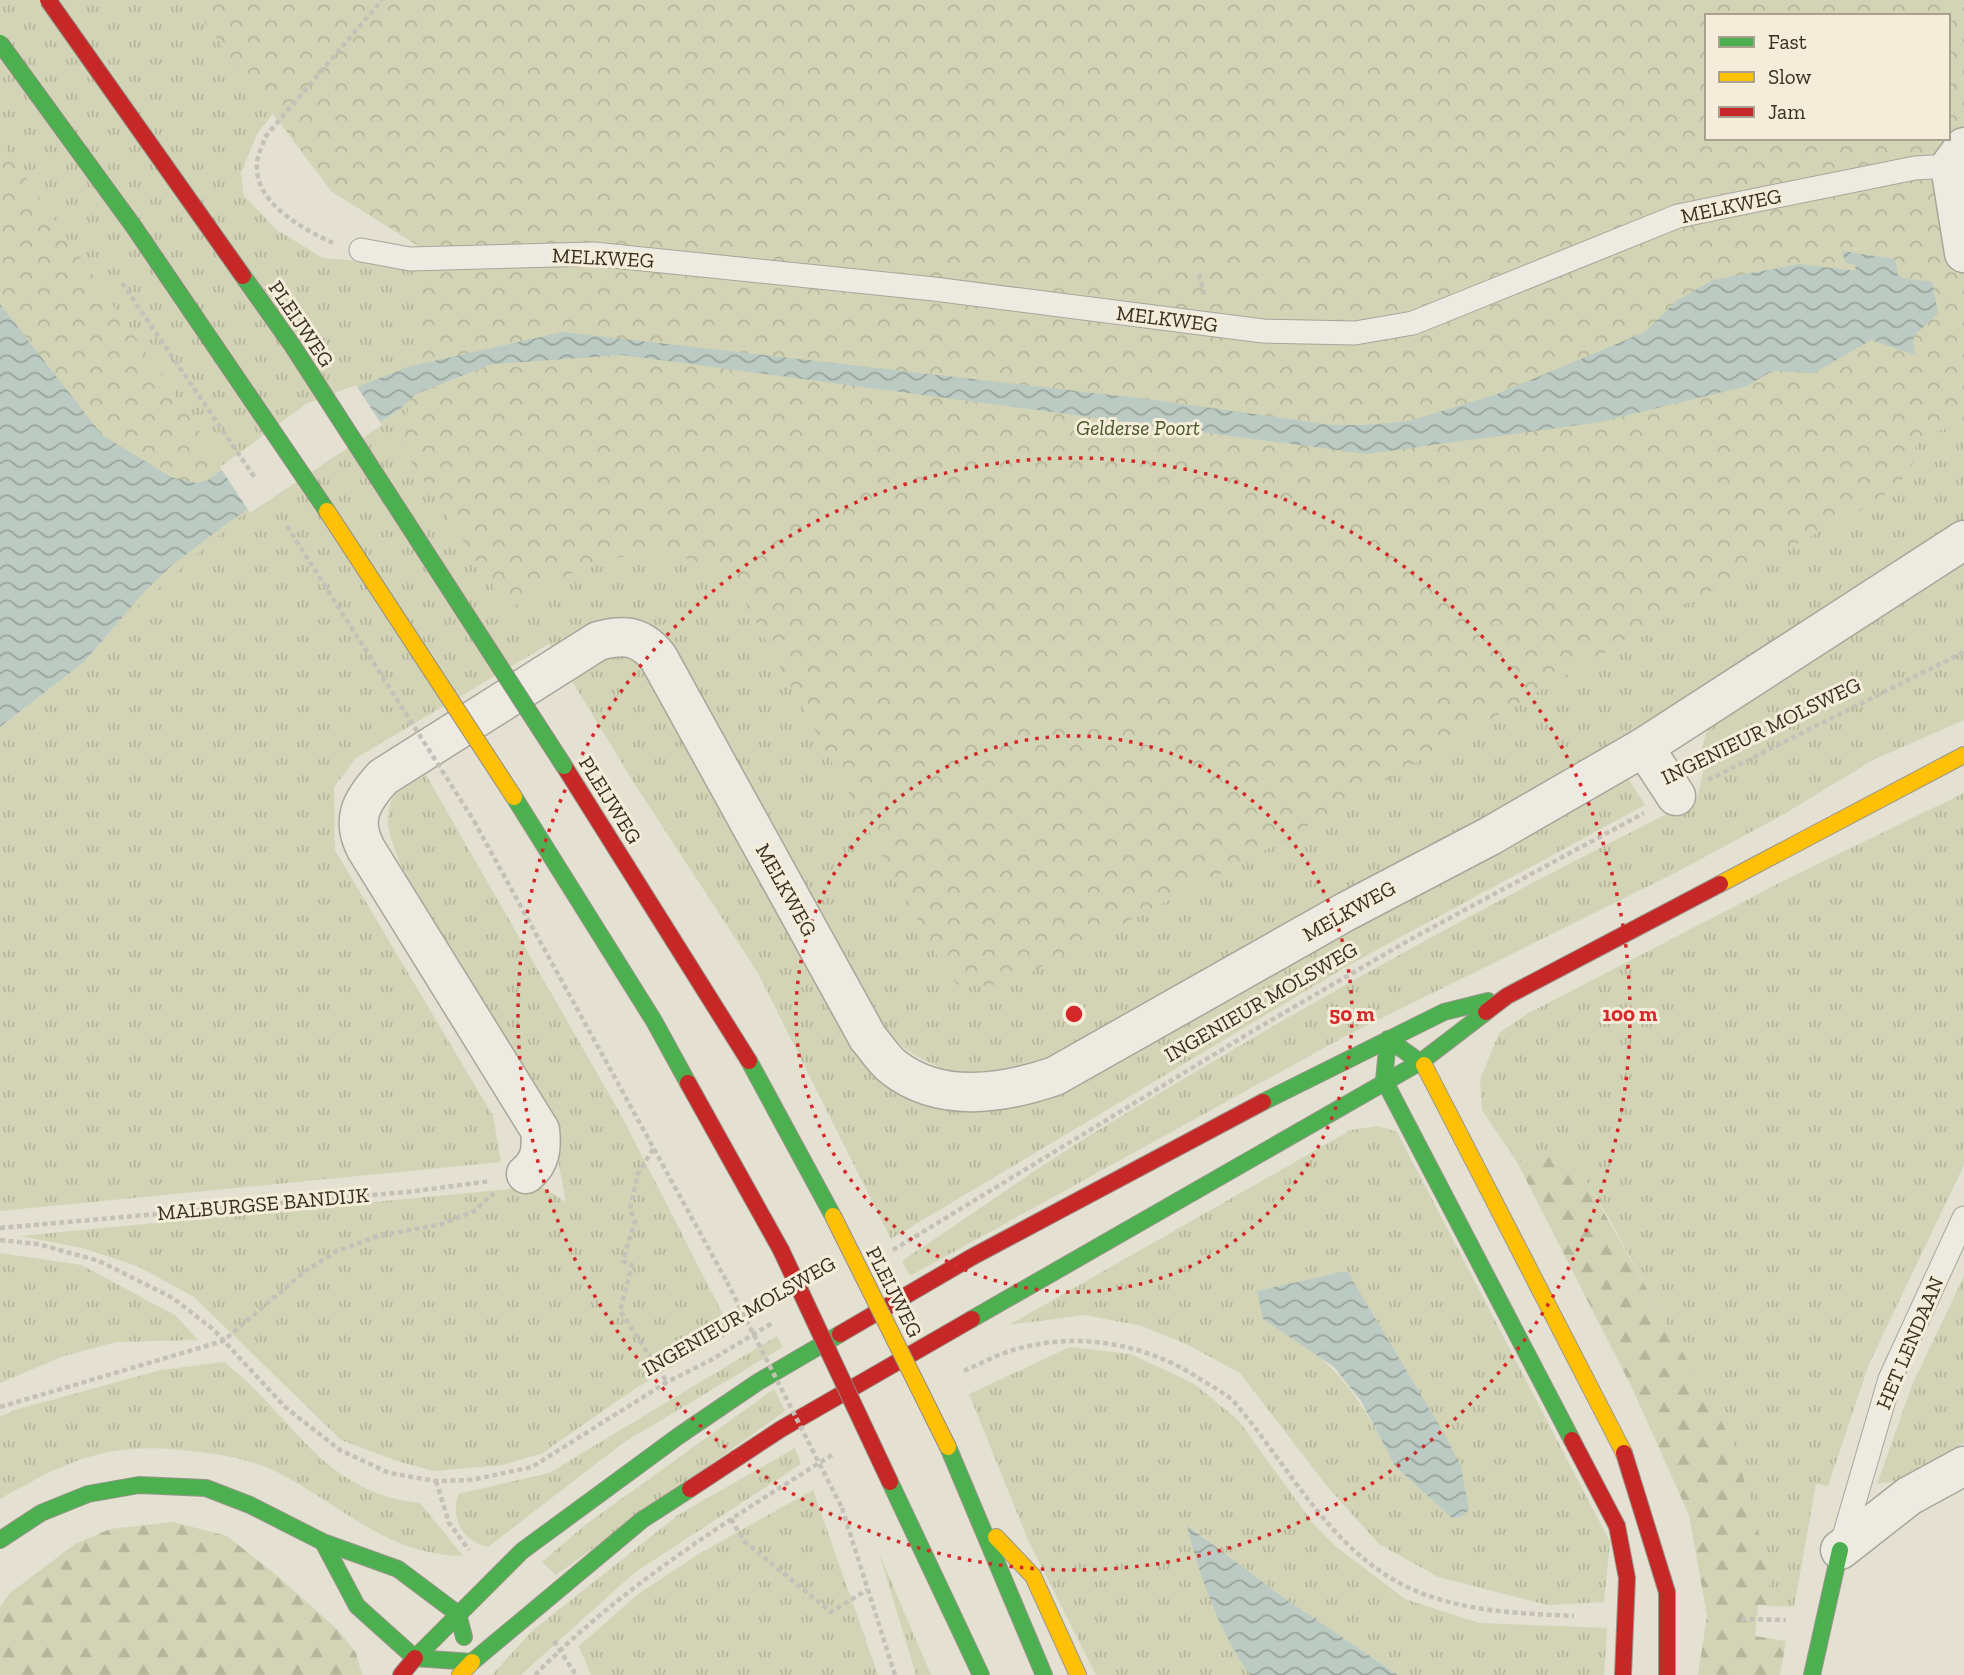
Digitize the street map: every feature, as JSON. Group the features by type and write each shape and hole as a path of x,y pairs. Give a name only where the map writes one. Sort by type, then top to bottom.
{"main road":[{"name":"PLEIJWEG","path":"48,0 292,345 564,766 766,1089 833,1216 948,1447 982,1522 1044,1675"},
{"path":"0,43 60,123 255,402 514,797 654,1021 780,1250 981,1675"},
{"path":"460,1675 472,1662 642,1520 760,1442 1422,1060 1507,996 1964,755"},
{"path":"401,1675 458,1614 522,1552 680,1435 758,1382 1079,1199 1327,1068 1444,1012 1507,996"},
{"path":"1388,1039 1422,1060 1622,1447 1667,1592 1667,1675"},
{"path":"1388,1039 1384,1080 1617,1525 1627,1578 1623,1675"},
{"path":"0,1540 41,1513 88,1494 139,1485 206,1489 250,1505 323,1542 398,1569 458,1614 472,1662"},
{"path":"982,1522 1033,1576 1078,1675"},
{"path":"323,1542 357,1606 415,1658 472,1662"},
{"path":"1812,1675 1840,1550"}],"street":[{"name":"MELKWEG","path":"1957,156 1964,253"},
{"name":"MELKWEG","path":"519,1175 539,1159 542,1147 540,1130 366,849 358,834 357,818 365,796 383,777 598,641 615,636 638,638 658,656 868,1038 891,1066 910,1077 935,1086 985,1093 1021,1088 1055,1076 1345,912 1490,836 1644,747 1964,540"},
{"path":"1644,747 1676,796"},
{"path":"1840,1550 1909,1496 1964,1466"}],"lane":[{"name":"MELKWEG","path":"361,250 410,260 594,254 934,289 1263,331 1355,333 1413,323 1678,216 1915,168 1957,156"},
{"name":"HET LENDAAN","path":"1840,1550 1891,1379 1964,1219"}],"path":[{"path":"361,250 334,243 281,212 261,185 256,164 265,137 382,0"},
{"path":"117,276 263,490"},
{"path":"285,524 474,821 727,1282 842,1508 895,1675"},
{"name":"INGENIEUR MOLSWEG","path":"886,1254 1135,1101 1411,939 1676,796 1964,652"},
{"path":"654,1148 638,1174 630,1209 635,1222 624,1261 632,1265 620,1311 667,1382"},
{"path":"0,1407 223,1342 304,1272 337,1251 378,1236 442,1224 474,1210 519,1175"},
{"name":"MALBURGSE BANDIJK","path":"0,1228 457,1187 519,1175"},
{"name":"INGENIEUR MOLSWEG","path":"0,1240 38,1244 99,1261 173,1298 214,1330 285,1407 340,1450 389,1473 436,1481 459,1481 533,1467 667,1382 711,1360 781,1318"},
{"path":"953,1378 1012,1350 1062,1341 1121,1344 1170,1362 1233,1401 1319,1513 1380,1572 1415,1590 1449,1602 1505,1612 1574,1616"},
{"path":"535,1675 561,1649 680,1551 836,1452"},
{"path":"731,1518 744,1541 831,1612 867,1590"},
{"path":"1741,1619 1822,1623"},
{"path":"561,1649 576,1675"}],"green space":[{"path":"0,0 369,0 258,132 241,173 244,196 277,230 323,258 411,265 1964,303 1964,524 1691,702 1074,1052 1024,1072 989,1078 955,1073 939,1067 909,1051 882,1030 674,650 555,653 549,644 356,758 334,787 335,850 493,1116 501,1162 0,1211 0,727 84,662 144,592 226,524 400,409 407,367 208,480 0,304"},
{"name":"Gelderse Poort","path":"188,0 1964,0 1964,423 1916,438 1915,458 1907,475 1876,502 1736,576 1279,843 1025,975 992,985 959,985 949,978 739,591 692,559 645,553 603,560 554,581 509,610 402,448 420,330 417,245 331,191"},
{"path":"0,140 251,507 0,727"},
{"path":"1964,553 1964,720 1873,760 1784,814 1675,873 1342,1038 910,1276 902,1261 1105,1126 1397,956 1697,799 1703,772 1700,754 1713,710"},
{"path":"628,644 868,1053 1005,1101 1624,772 1645,805 1349,965 891,1239 758,973 634,783 564,668"},
{"path":"418,761 621,1115 732,1332 636,1388 541,1454 502,1465 434,1471 400,1462 341,1440 194,1297 137,1266 82,1248 20,1236 540,1186 566,1202 550,1119 404,873 391,839 388,814 391,803"},
{"path":"1964,793 1964,1165 1869,1364 1828,1486 1816,1484 1794,1607 1771,1606 1765,1555 1668,1328 1610,1220 1584,1177 1537,1157 1517,1162 1482,1110 1480,1080 1499,1033 1527,1014 1793,876"},
{"path":"1378,1126 1397,1132 1610,1542 1604,1602 1548,1605 1438,1577 1379,1544 1326,1485 1240,1373 1188,1345 1142,1326 1085,1315 1009,1325 1351,1130","holes":["1347,1271 1461,1467 1395,1466 1369,1418 1343,1380 1310,1349 1263,1319 1258,1291"]},
{"path":"1562,1156 1584,1177 1734,1444 1765,1555 1771,1606 1758,1605 1755,1636 1786,1641 1780,1675 1698,1675 1707,1616 1689,1515 1634,1392 1517,1162 1537,1157"},
{"path":"0,1253 81,1265 175,1315 198,1340 116,1342 64,1356 0,1383"},
{"path":"1964,1276 1964,1443 1903,1480 1877,1484 1913,1383"},
{"path":"777,1336 783,1347 623,1443 488,1547 471,1540 461,1528 456,1512 458,1494 549,1473"},
{"path":"1070,1347 1130,1354 1193,1383 1238,1420 1312,1522 1334,1545 1405,1599 1479,1623 1607,1628 1604,1675 1398,1675 1280,1595 1188,1525 1212,1603 1229,1640 1250,1675 1096,1675 1028,1540 969,1394"},
{"path":"224,1362 249,1383 311,1449 333,1468 357,1484 386,1496 420,1503 463,1556 410,1547 364,1525 273,1470 238,1458 201,1452 143,1448 96,1455 51,1472 0,1499 0,1417 15,1410 161,1370"},
{"path":"774,1389 785,1411 556,1575 542,1562 585,1525"},
{"path":"795,1448 801,1464 634,1573 521,1675 492,1675 532,1631 678,1515"},
{"path":"813,1490 878,1675 591,1675 579,1646 638,1594 702,1552"},
{"path":"173,1522 227,1536 275,1574 339,1631 356,1653 362,1675 0,1675 0,1607 10,1593 75,1544 110,1529"},
{"path":"879,1553 931,1675 916,1675"}],"water":[{"path":"1842,251 1895,259 1898,275 1902,278 1932,282 1938,313 1913,337 1915,355 1871,340 1814,373 1772,371 1747,386 1600,422 1367,454 622,355 492,364 416,394 400,409 226,524 171,566 144,592 84,662 0,727 0,304 102,435 171,477 196,483 208,480 308,407 407,367 563,332 1155,400 1332,425 1410,421 1497,394 1645,332 1676,301 1713,280 1800,264 1856,271 1855,265 1845,262"},
{"path":"1347,1271 1445,1435 1461,1467 1469,1510 1461,1517 1452,1518 1395,1466 1361,1401 1334,1367 1263,1319 1257,1291"},
{"path":"1187,1525 1280,1595 1398,1675 1250,1675 1211,1603"}],"pier":[{"path":"356,385 382,425 250,513 220,467 306,404"}],"traffic: fast":[{"path":"0,43 134,227 327,511"},
{"path":"243,276 292,345 564,766"},
{"path":"514,797 654,1021 688,1083"},
{"path":"1263,1102 1444,1012 1488,1001"},
{"path":"972,1319 1422,1061 1486,1012"},
{"path":"1424,1065 1388,1039 1384,1080 1572,1440"},
{"path":"749,1061 833,1216"},
{"path":"415,1658 522,1551 680,1435 758,1382 840,1334"},
{"path":"948,1447 1044,1675"},
{"path":"890,1482 981,1675"},
{"path":"0,1540 41,1513 88,1494 139,1485 206,1488 250,1505 323,1542 398,1569 458,1614 464,1637"},
{"path":"323,1542 357,1606 415,1658 472,1662 642,1520 690,1489"},
{"path":"1812,1675 1840,1550"}],"traffic: slow":[{"path":"327,511 514,797"},
{"path":"1720,884 1964,755"},
{"path":"1424,1065 1624,1453"},
{"path":"833,1216 948,1447"},
{"path":"996,1537 1033,1576 1078,1675"},
{"path":"460,1675 472,1662"}],"traffic: jam":[{"path":"48,0 243,276"},
{"path":"564,766 749,1061"},
{"path":"1486,1012 1507,996 1720,884"},
{"path":"688,1083 781,1250"},
{"path":"840,1334 972,1257 1263,1102"},
{"path":"781,1250 890,1482"},
{"path":"690,1489 781,1429 972,1319"},
{"path":"1572,1440 1617,1526 1627,1578 1623,1675"},
{"path":"1624,1453 1667,1592 1667,1675"},
{"path":"401,1675 415,1658"}]}
